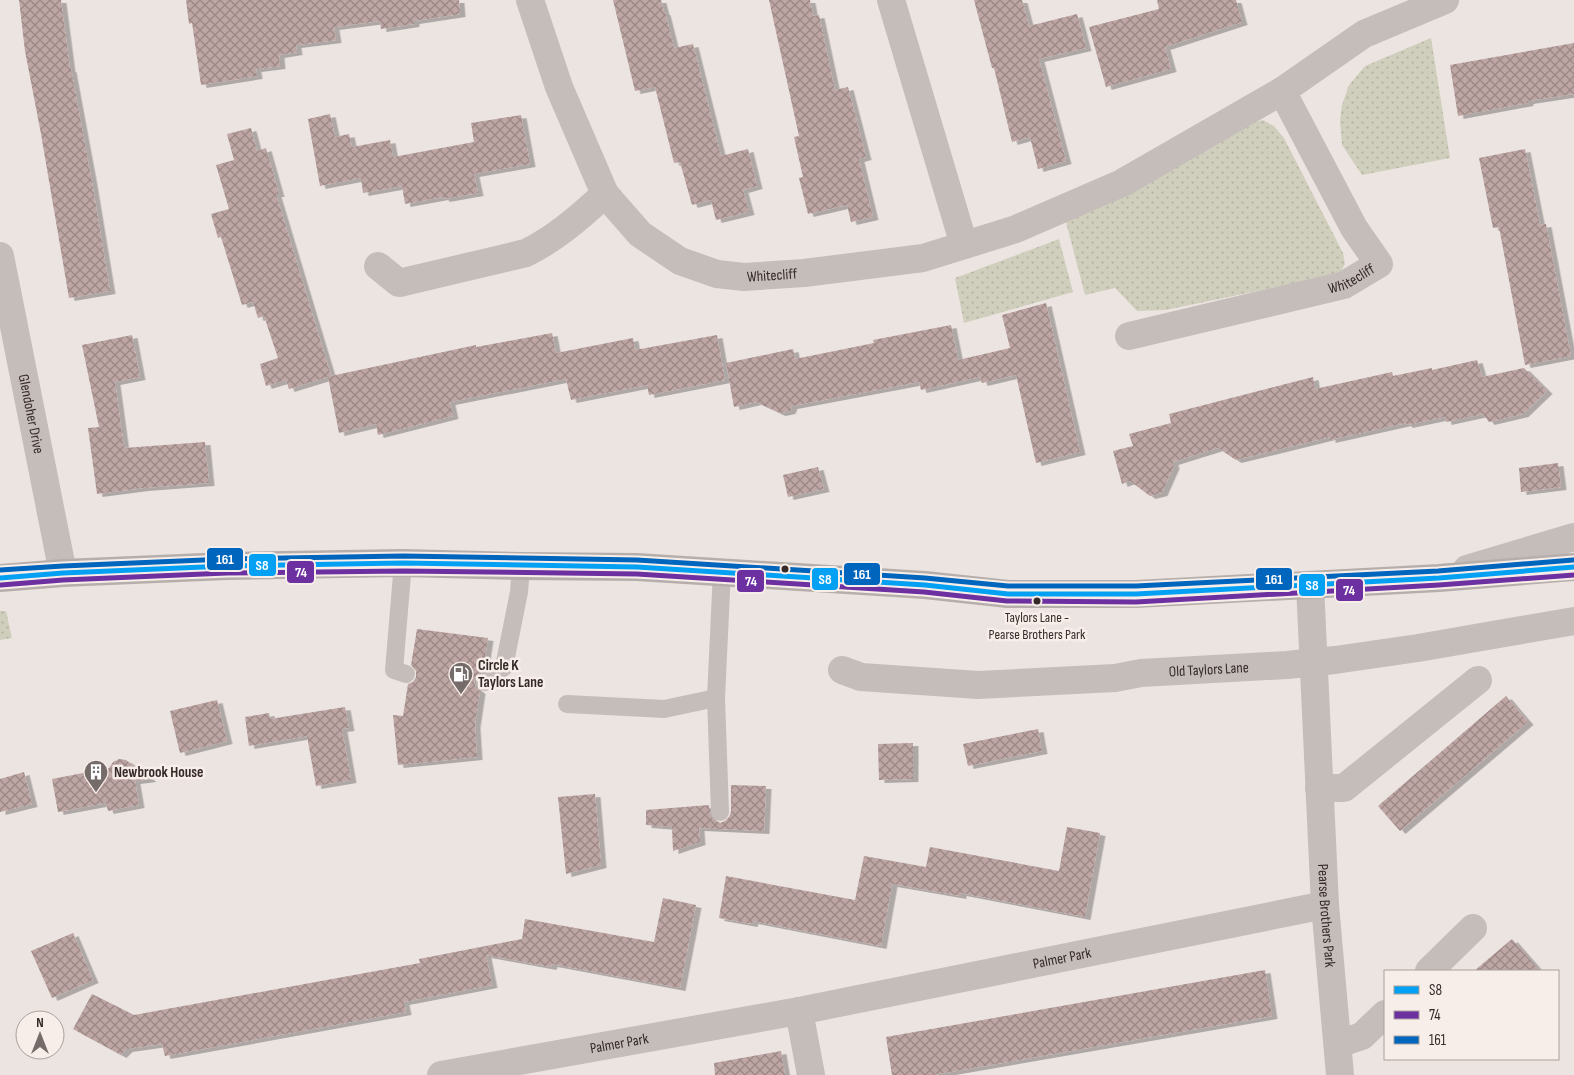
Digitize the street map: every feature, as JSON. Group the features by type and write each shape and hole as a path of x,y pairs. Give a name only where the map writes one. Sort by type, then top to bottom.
{"main road":[{"path":"0,578 63,573 227,566 403,563 623,566 925,585 1008,594 1136,594 1439,578 1574,567"}],"street":[{"name":"Whitecliff","path":"530,0 559,87 605,194 640,234 680,261 717,274 744,277 804,273 923,258 1016,229 1122,182 1282,91 1364,34 1445,0"},
{"path":"891,0 964,245"},
{"name":"Whitecliff","path":"1129,336 1344,285 1379,264 1354,228 1282,91"},
{"path":"378,266 399,283 526,253 559,234 605,194"},
{"name":"Glendoher Drive","path":"0,256 63,573"},
{"path":"1439,578 1574,538"},
{"name":"Pearse Brothers Park","path":"1310,585 1318,788 1323,838 1325,905 1340,1075"},
{"name":"Old Taylors Lane","path":"842,670 861,677 978,685 1115,678 1141,673 1313,662 1418,648 1574,621"},
{"path":"1318,788 1344,788 1478,680"},
{"name":"Palmer Park","path":"441,1075 514,1068 1325,905"},
{"path":"1430,970 1473,928"},
{"path":"799,1011 812,1075"},
{"path":"1338,1044 1362,1036 1384,1015"}],"lane":[{"path":"403,563 394,670 406,674"},
{"path":"485,682 504,667 519,592 521,566"},
{"path":"720,812 716,698 722,571"},
{"path":"567,704 664,709 716,698"}],"green space":[{"path":"1431,38 1450,158 1362,175 1342,145 1340,121 1342,105 1349,85 1365,66"},
{"path":"1263,120 1274,126 1284,138 1343,253 1345,264 1339,274 1166,310 1137,311 1115,288 1085,295 1066,222 1251,123"},
{"path":"1059,239 1073,292 964,323 955,278"},
{"path":"0,611 6,611 12,638 0,640"}],"building":[{"path":"19,0 61,0 70,69 92,182 110,291 69,298 25,51"},
{"path":"186,0 459,0 460,14 414,21 414,24 381,29 380,21 334,27 336,40 296,45 297,52 279,55 280,66 256,69 257,76 201,85 192,23 189,24"},
{"path":"613,0 661,0 674,48 693,44 721,156 748,149 757,186 743,190 749,212 716,220 711,200 692,205 680,162 674,163 655,87 635,91"},
{"path":"769,0 810,0 813,16 819,15 835,90 848,87 866,157 859,159 873,217 851,222 847,205 808,214 799,178 803,177 794,137 799,136"},
{"path":"974,0 1022,0 1029,26 1077,14 1086,48 1039,59 1066,161 1038,169 1030,137 1012,142 994,68 992,68"},
{"path":"1157,0 1236,0 1242,22 1165,47 1171,69 1106,87 1089,27 1159,9"},
{"path":"1574,43 1574,94 1528,101 1528,103 1458,116 1450,65"},
{"path":"330,114 335,137 349,134 352,147 390,140 393,157 474,142 471,123 521,115 530,164 474,174 478,193 405,204 402,186 363,193 361,178 320,186 308,119"},
{"path":"251,128 257,151 266,148 279,194 276,194 331,376 476,345 476,347 552,333 556,353 633,338 635,350 717,335 725,380 649,395 647,385 571,400 566,379 450,402 453,416 378,435 376,424 339,433 328,377 289,389 286,380 266,386 260,364 278,358 264,316 258,318 253,302 242,305 221,237 218,238 211,214 229,209 216,165 234,160 227,134"},
{"path":"1525,149 1540,225 1546,224 1571,356 1525,365 1499,227 1493,228 1479,158"},
{"path":"1046,303 1080,452 1036,463 1016,375 982,383 980,377 921,390 919,382 792,406 790,411 780,413 756,402 734,407 726,363 793,349 795,359 874,343 873,340 951,325 958,360 1010,348 1002,315"},
{"path":"132,335 140,377 115,382 124,448 205,442 209,483 97,494 88,428 99,427 82,345"},
{"path":"1477,360 1482,377 1524,368 1547,391 1523,414 1489,422 1483,414 1446,422 1445,417 1407,425 1406,423 1330,440 1330,437 1236,460 1218,448 1173,462 1174,466 1162,493 1150,496 1130,481 1122,484 1113,451 1133,446 1129,434 1171,423 1169,414 1313,377 1315,389 1392,372 1393,376"},
{"path":"1558,463 1561,487 1521,492 1519,468"},
{"path":"818,467 824,489 788,497 783,475"},
{"path":"417,629 488,638 483,670 475,678 474,683 480,691 475,725 477,757 398,765 393,715 403,716 408,684 413,682 416,677 416,671 411,665"},
{"path":"1506,696 1528,722 1400,831 1378,806"},
{"path":"217,700 227,741 180,753 170,711"},
{"path":"345,707 349,728 342,729 351,780 316,786 307,736 249,746 245,717 269,713 270,719"},
{"path":"1038,729 1042,751 968,766 963,744"},
{"path":"913,743 913,779 879,780 878,744"},
{"name":"Newbrook House","path":"119,759 126,760 151,779 135,781 139,805 108,811 106,803 58,812 52,779 109,768 113,762"},
{"path":"24,772 32,804 0,812 0,779"},
{"path":"731,785 766,786 764,831 699,828 700,842 673,851 672,827 646,825 646,810 709,805 711,818 720,823 725,821 731,812"},
{"path":"595,794 601,865 566,874 558,797"},
{"path":"1067,827 1100,833 1085,917 961,893 961,896 892,884 881,946 753,921 752,924 719,918 726,876 855,900 864,856 926,867 930,847 1059,871"},
{"path":"663,898 696,905 680,988 552,964 551,967 486,955 492,985 404,1002 406,1012 165,1056 162,1044 127,1049 121,1055 73,1029 92,994 134,1015 420,963 419,959 522,939 525,919 654,942"},
{"path":"73,933 93,980 52,998 31,951"},
{"path":"1512,939 1539,970 1475,970"},
{"path":"1265,970 1272,1016 933,1075 892,1075 886,1037"},
{"path":"781,1051 785,1075 715,1075 714,1063"}],"transit line":[{"name":"161","path":"0,570 227,559 403,556 637,560 925,578 1008,586 1136,586 1438,571 1573,560"},
{"name":"S8","path":"0,578 63,573 227,566 403,563 637,567 925,585 1008,594 1136,594 1439,578 1574,567"},
{"name":"74","path":"1,585 63,580 227,573 403,571 637,574 924,592 1007,601 1136,602 1439,585 1574,575"}],"place":[{"name":"Taylors Lane - Pearse Brothers Park","path":"1037,601"},
{"name":"Circle K Taylors Lane","path":"461,695"},
{"name":"Newbrook House","path":"96,793"}]}
